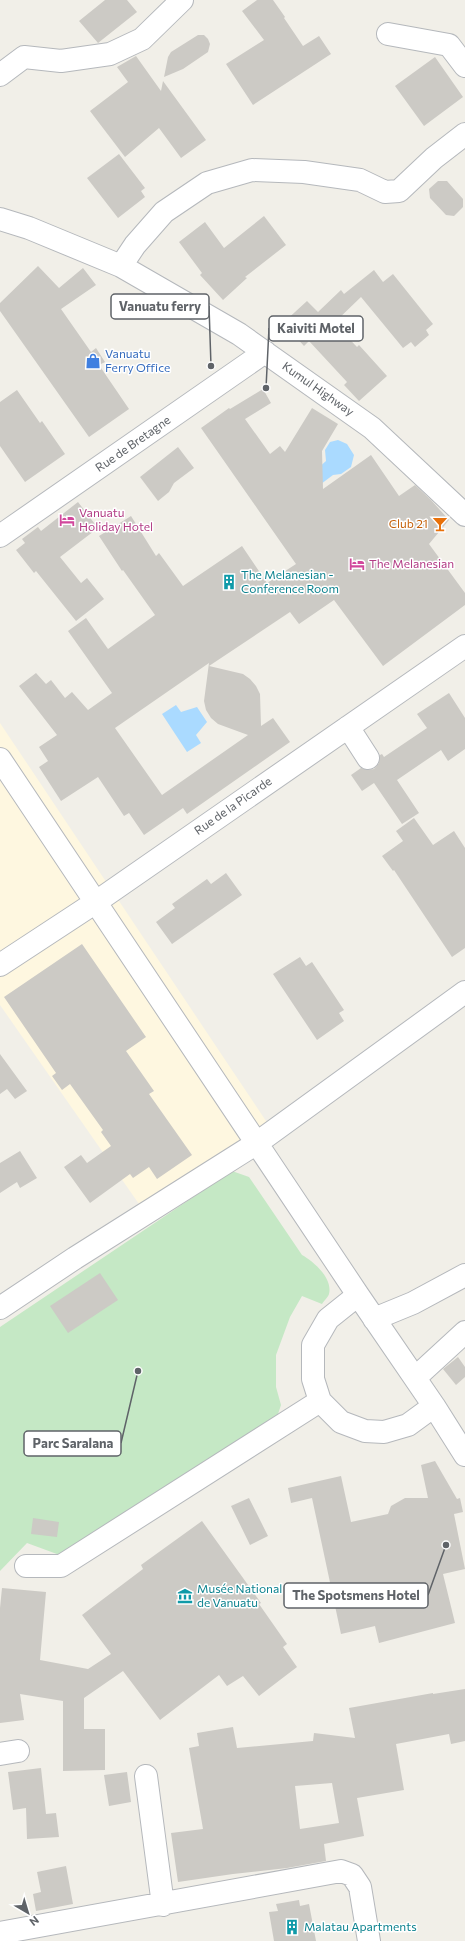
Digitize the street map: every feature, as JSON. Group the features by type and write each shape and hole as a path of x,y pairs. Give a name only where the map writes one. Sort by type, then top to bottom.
{"street":[{"path":"0,75 24,57 61,61 110,54 142,39 182,0"},
{"path":"388,34 449,45 465,66"},
{"path":"121,266 135,245 164,212 207,183 252,170 304,172 360,180 385,192 399,191 434,158 465,134"},
{"name":"Kumul Highway","path":"0,218 29,228 121,266 240,334 372,428 465,516"},
{"name":"Rue de Bretagne","path":"0,536 265,352"},
{"name":"Rue de la Picarde","path":"0,965 96,902 465,646"},
{"path":"348,727 368,758"},
{"path":"0,759 258,1143 374,1319 434,1406 465,1455"},
{"path":"0,1308 75,1258 258,1143 465,992"},
{"path":"374,1319 462,1283"},
{"path":"358,1295 328,1319 313,1345 313,1379 320,1401 341,1422 365,1431 384,1432 408,1425 434,1406"},
{"path":"415,1378 465,1332"},
{"path":"26,1566 61,1566 320,1401"},
{"path":"146,1776 163,1905"},
{"path":"0,1934 341,1871 352,1875 360,1887 369,1941"}],"shaded area":[{"path":"0,723 268,1124 139,1204 0,1005"}],"green space":[{"path":"232,1171 249,1177 302,1255 311,1261 321,1271 328,1282 329,1294 322,1304 302,1296 290,1317 276,1355 276,1387 281,1405 277,1417 65,1557 27,1543 0,1571 0,1327"}],"water":[{"path":"338,440 347,444 354,455 351,467 341,474 333,475 317,487 316,470 326,461 325,450 330,442"},
{"path":"176,705 181,712 197,707 207,722 196,735 201,743 187,752 162,714"}],"building":[{"path":"105,0 127,0 137,12 98,43 79,21"},
{"path":"257,0 273,0 303,46 319,36 331,54 253,105 226,64 264,40 242,11"},
{"path":"198,35 204,35 208,39 210,44 208,52 183,69 164,77 168,57 171,52"},
{"path":"136,56 161,91 163,81 206,140 181,158 159,128 125,157 90,111 128,82 117,67"},
{"path":"435,57 463,97 424,126 395,86"},
{"path":"119,154 145,188 141,191 145,197 118,218 87,178"},
{"path":"438,181 447,181 463,199 463,207 454,216 446,215 430,198 429,189"},
{"path":"264,216 286,245 245,277 247,278 223,300 200,275 202,273 179,242 205,222 224,248"},
{"path":"38,266 59,288 83,268 96,285 61,309 91,352 96,348 105,362 99,365 129,409 89,437 0,311 0,303"},
{"path":"374,270 383,282 393,274 433,324 426,330 429,335 415,347 411,342 403,348 361,297 334,323 357,347 359,345 387,376 359,401 344,385 347,382 309,341 304,346 283,323 307,301 318,312 341,290 344,294"},
{"path":"263,389 271,403 245,419 270,454 280,446 285,452 312,408 338,424 322,451 323,489 371,455 399,496 415,485 449,520 429,544 465,593 465,605 383,666 334,600 299,624 290,612 209,666 243,674 250,679 260,694 261,726 273,718 290,742 187,814 183,808 144,835 129,813 124,816 98,777 61,801 39,767 48,761 39,747 57,735 19,686 36,673 46,684 51,680 65,698 72,692 88,710 112,693 68,631 86,618 108,649 155,615 123,570 122,571 99,536 131,516 156,556 159,553 183,586 242,546 267,583 296,564 201,428 229,408 230,409","holes":["209,663 204,701 206,710 211,718 218,724 248,735 162,795 115,728"]},
{"path":"17,390 40,423 42,421 65,454 25,482 0,446 0,402"},
{"path":"178,447 194,468 174,483 169,492 158,501 140,477"},
{"path":"78,502 98,528 60,557 81,583 87,578 104,599 76,621 36,571 34,573 16,550 25,543 22,539 38,527 41,531"},
{"path":"449,693 465,718 465,749 448,761 441,750 397,780 419,813 402,824 374,783 362,791 351,775 361,768 368,770 374,769 379,763 380,755 382,754 384,757 427,728 417,714"},
{"path":"414,818 433,845 454,831 465,848 465,948 452,957 394,870 393,871 382,856 403,841 396,831"},
{"path":"226,873 242,895 172,944 156,922 175,908 172,904 207,879 211,884"},
{"path":"82,944 146,1037 126,1051 154,1091 149,1094 192,1155 157,1179 149,1167 133,1178 130,1174 90,1203 64,1167 81,1155 87,1163 111,1146 101,1132 103,1130 70,1084 62,1090 52,1076 56,1073 4,997"},
{"path":"300,957 306,966 312,962 344,1010 339,1013 344,1021 317,1040 273,974"},
{"path":"0,1054 27,1091 15,1099 7,1089 0,1094"},
{"path":"20,1151 37,1178 20,1188 17,1182 0,1193 0,1163"},
{"path":"100,1273 118,1300 68,1333 50,1306"},
{"path":"458,1357 465,1367 465,1377 456,1385 443,1369"},
{"path":"435,1461 457,1499 460,1498 463,1512 454,1514 465,1569 443,1574 455,1623 379,1643 375,1626 341,1634 312,1498 291,1503 288,1488 341,1476 351,1522 388,1514 391,1506 405,1498 428,1498 421,1465"},
{"path":"249,1498 268,1536 250,1545 231,1506"},
{"path":"33,1518 59,1522 57,1537 31,1534"},
{"path":"202,1521 261,1603 259,1604 287,1644 283,1647 297,1667 259,1696 243,1676 227,1686 219,1675 160,1720 123,1671 84,1698 84,1729 105,1729 105,1770 63,1771 63,1701 20,1694 24,1720 0,1723 0,1608 2,1588 46,1592 40,1660 88,1669 111,1654 82,1615 143,1569 141,1565"},
{"path":"465,1689 465,1741 451,1744 449,1734 396,1744 404,1790 357,1798 364,1836 324,1844 326,1861 287,1868 178,1882 171,1833 203,1829 189,1748 199,1746 197,1733 233,1727 237,1748 313,1741 314,1733 355,1738 349,1708","holes":["332,1783 339,1823 300,1829 295,1786"]},
{"path":"41,1768 46,1814 56,1813 59,1837 27,1839 26,1808 13,1810 8,1772"},
{"path":"127,1772 131,1802 109,1806 104,1775"},
{"path":"66,1866 73,1904 36,1911 33,1894 41,1892 37,1872"},
{"name":"Malatau Apartments","path":"299,1900 300,1906 309,1904 316,1941 274,1941 269,1912 278,1911 276,1904"}],"place":[{"name":"Vanuatu Ferry Office","path":"93,361"},
{"name":"Vanuatu ferry","path":"211,366"},
{"name":"Kaiviti Motel","path":"266,388"},
{"name":"Vanuatu Holiday Hotel","path":"67,520"},
{"name":"Club 21","path":"440,524"},
{"name":"The Melanesian","path":"357,564"},
{"name":"The Melanesian - Conference Room","path":"229,582"},
{"name":"Parc Saralana","path":"138,1371"},
{"name":"The Spotsmens Hotel","path":"446,1545"},
{"name":"Musée National de Vanuatu","path":"185,1596"},
{"name":"Malatau Apartments","path":"292,1927"}]}
